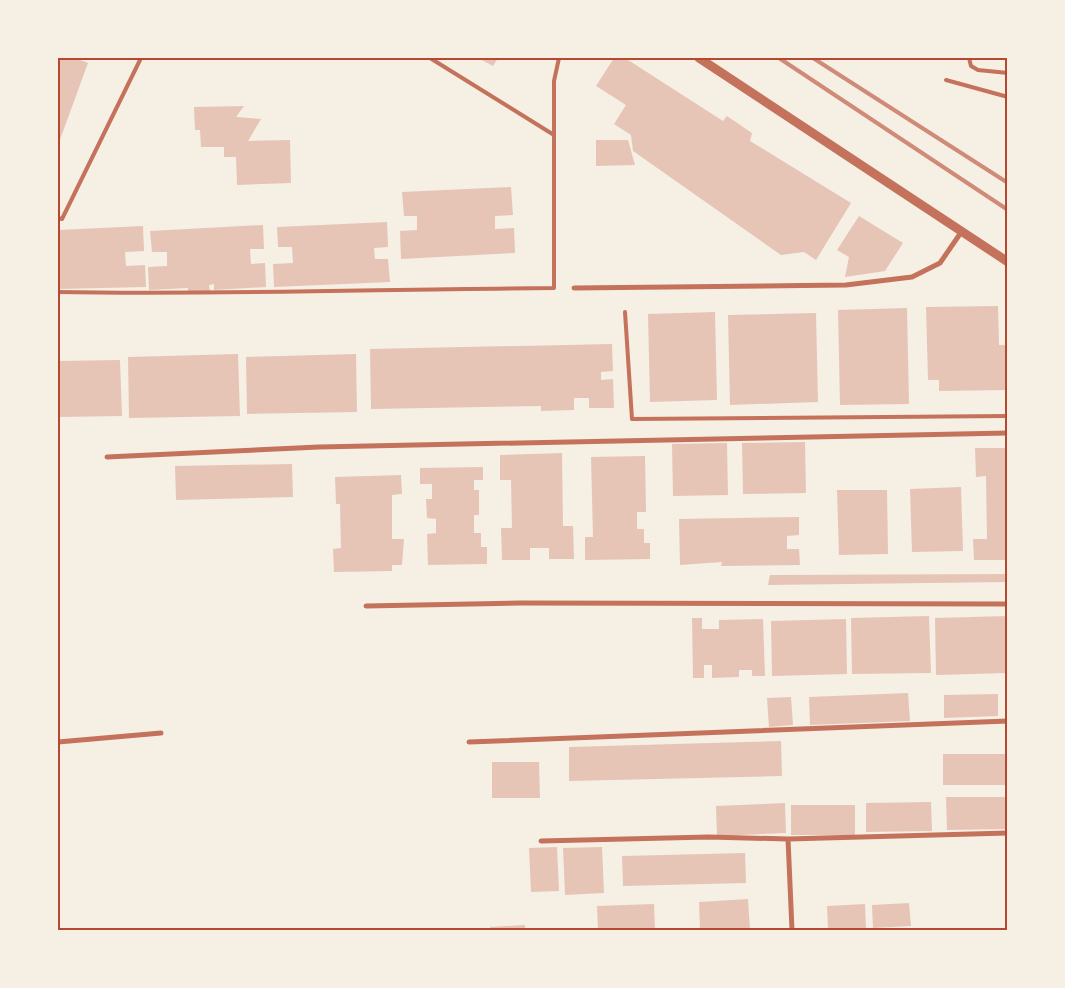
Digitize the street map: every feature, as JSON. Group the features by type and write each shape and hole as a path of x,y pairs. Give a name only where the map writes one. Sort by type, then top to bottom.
{"street":[{"path":"699,58 1008,262"},
{"path":"574,288 846,286 912,277 940,263 962,231"},
{"path":"107,457 319,447 1008,433"},
{"path":"366,606 520,604 1008,604"},
{"path":"469,742 1008,721"},
{"path":"58,742 161,733"},
{"path":"540,841 710,837 788,839 1008,833"},
{"path":"788,839 792,930"}],"lane":[{"path":"58,218 62,219 141,58"},
{"path":"430,58 554,135"},
{"path":"58,292 188,294 347,289 554,288 554,74 559,58"},
{"path":"969,58 971,66 978,70 1008,73"},
{"path":"946,80 1008,97"},
{"path":"625,312 632,419 746,416 1008,416"}],"building":[{"path":"58,58 75,58 88,63 58,145"},
{"path":"478,58 498,58 493,66"},
{"path":"614,58 625,58 723,121 727,116 752,133 750,141 851,203 816,260 804,252 781,255 633,151 631,135 614,124 626,105 596,86"},
{"path":"244,106 236,117 261,119 248,141 290,140 291,183 237,185 236,157 224,157 224,147 201,147 200,130 195,130 194,107"},
{"path":"596,140 628,140 635,165 596,166"},
{"path":"511,187 513,215 495,216 495,229 514,228 515,253 401,259 400,231 417,230 417,216 404,216 402,192"},
{"path":"859,216 903,243 885,271 845,277 849,257 837,250"},
{"path":"387,222 388,247 374,248 375,259 388,259 390,282 274,287 273,264 293,263 292,247 278,247 277,227"},
{"path":"263,225 264,249 250,249 251,264 265,263 266,287 214,290 214,284 209,285 210,291 188,291 188,288 149,290 148,267 167,266 167,252 152,252 150,231"},
{"path":"143,226 144,251 125,252 126,266 145,265 146,287 58,289 58,230"},
{"path":"998,306 999,345 1008,345 1008,390 939,391 939,380 928,380 926,307"},
{"path":"907,308 909,404 840,405 838,310"},
{"path":"715,312 717,400 650,402 648,314"},
{"path":"816,313 818,402 730,405 728,315"},
{"path":"612,344 613,371 601,372 601,380 613,379 614,408 589,408 589,398 574,398 574,410 541,411 541,406 371,409 370,349"},
{"path":"238,354 240,416 129,418 128,357"},
{"path":"356,354 357,412 247,414 246,357"},
{"path":"120,360 122,416 58,417 58,361"},
{"path":"805,442 806,493 743,494 742,443"},
{"path":"727,443 728,495 673,496 672,444"},
{"path":"975,448 1008,448 1008,560 974,560 973,539 987,539 986,476 976,477"},
{"path":"562,453 563,526 573,526 574,559 549,559 549,548 530,548 530,560 502,560 501,528 512,528 511,480 500,480 500,455"},
{"path":"645,456 646,512 637,512 637,529 644,529 644,543 650,543 650,559 585,560 585,537 593,537 591,457"},
{"path":"292,464 293,497 176,500 175,466"},
{"path":"483,467 483,480 474,480 474,490 479,490 479,515 474,515 474,533 481,533 481,547 487,547 487,564 428,565 427,534 436,533 436,519 427,518 426,499 432,499 432,484 420,484 420,468"},
{"path":"401,475 402,494 392,495 392,539 404,539 402,565 392,565 392,571 334,572 333,549 341,548 340,504 336,504 335,477"},
{"path":"961,487 963,551 912,552 910,489"},
{"path":"837,490 887,490 888,554 839,555"},
{"path":"799,517 799,535 787,536 787,549 799,549 800,565 721,566 722,562 680,565 679,519"},
{"path":"1008,574 1008,582 768,585 770,575"},
{"path":"929,616 931,673 852,674 851,618"},
{"path":"1008,616 1006,673 936,675 935,618"},
{"path":"692,618 702,618 702,629 719,629 719,620 763,619 765,676 752,676 752,670 739,670 739,677 712,678 712,665 704,665 704,678 693,678"},
{"path":"846,619 847,674 772,676 771,621"},
{"path":"908,693 910,721 810,725 809,697"},
{"path":"998,694 998,716 944,718 944,695"},
{"path":"791,697 793,725 769,727 767,698"},
{"path":"781,741 782,776 569,781 569,747"},
{"path":"943,754 1008,754 1008,785 943,785"},
{"path":"492,762 539,762 540,798 492,798"},
{"path":"946,797 1008,797 1008,829 947,830"},
{"path":"931,802 932,831 866,832 866,803"},
{"path":"785,803 786,833 717,836 716,806"},
{"path":"791,805 855,805 855,835 791,835"},
{"path":"557,847 559,891 531,892 529,848"},
{"path":"602,847 604,893 565,895 563,848"},
{"path":"745,853 746,883 623,886 622,856"},
{"path":"748,899 750,930 700,930 699,902"},
{"path":"909,903 911,926 873,928 872,905"},
{"path":"654,904 655,930 598,930 597,906"},
{"path":"865,904 866,930 828,930 827,906"},
{"path":"525,925 525,930 490,930 490,927"}],"railway":[{"path":"779,58 1008,210"},
{"path":"813,58 1008,183"}]}
